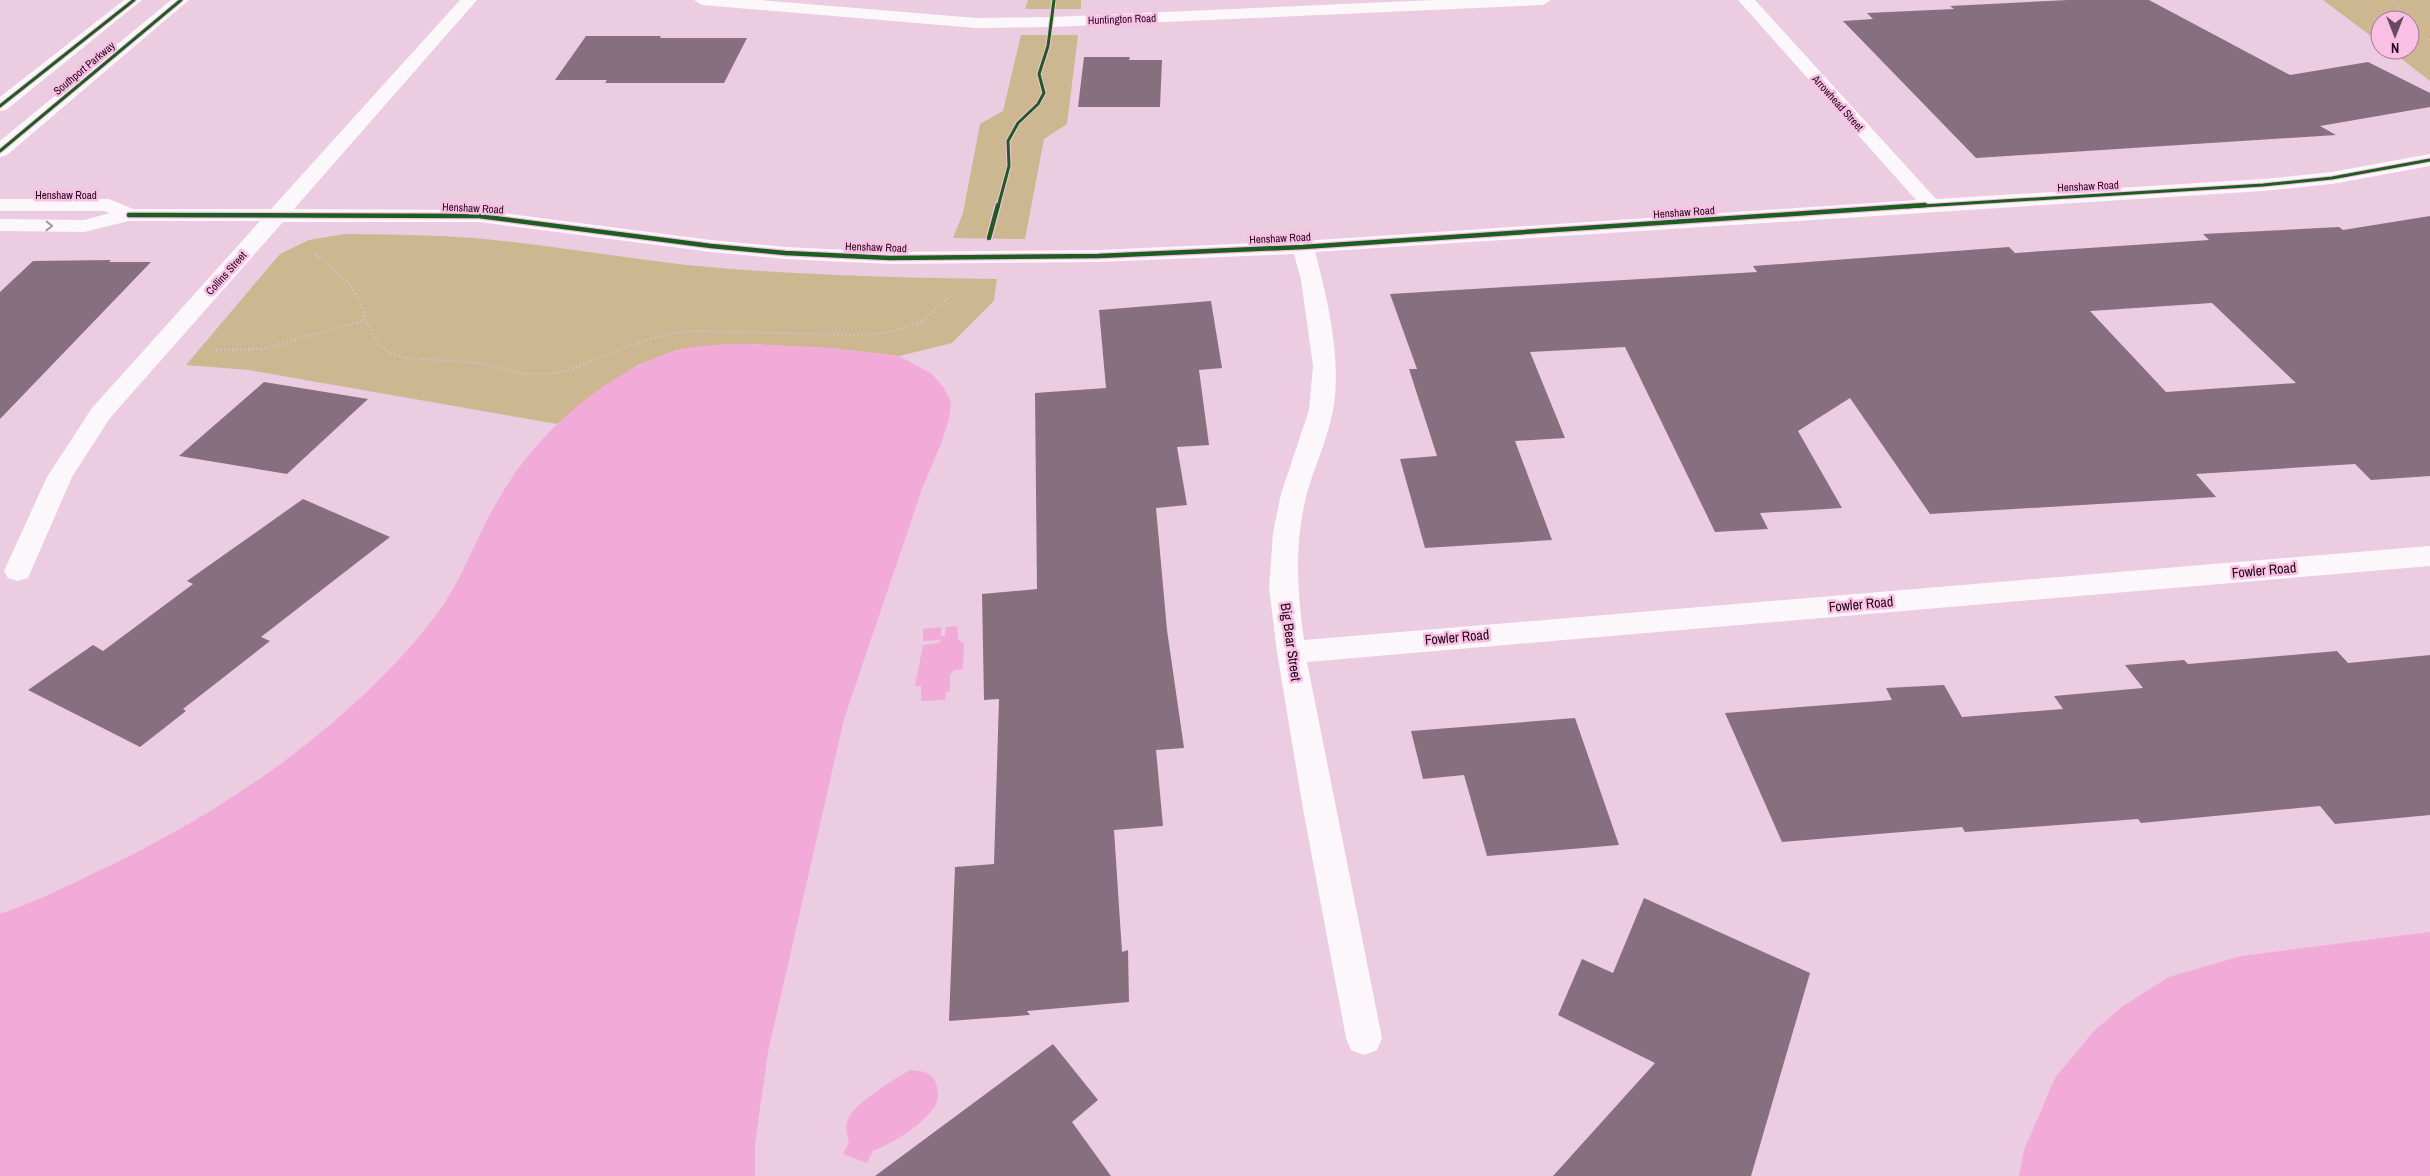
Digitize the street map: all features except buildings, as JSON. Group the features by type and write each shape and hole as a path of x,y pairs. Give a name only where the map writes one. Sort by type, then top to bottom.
{"street":[{"name":"Southport Parkway","path":"0,106 134,0"},
{"name":"Southport Parkway","path":"0,151 182,0"},
{"name":"Collins Street","path":"18,571 60,476 101,413 470,0"},
{"name":"Huntington Road","path":"702,0 835,13 985,23 1090,21 1543,0"},
{"name":"Arrowhead Street","path":"1746,0 1931,205"},
{"name":"Henshaw Road","path":"0,225 84,226 129,215 479,216 711,246 890,258 1098,256 1303,248 1931,205 2262,186 2332,178 2430,160"},
{"name":"Henshaw Road","path":"0,205 109,205 129,215"},
{"name":"Big Bear Street","path":"1303,248 1312,280 1325,366 1321,410 1294,494 1286,533 1283,588 1291,652 1319,809 1364,1038"},
{"name":"Fowler Road","path":"1291,652 2430,556"}],"path":[{"path":"312,249 350,284 360,301 365,320 379,345 390,353 407,358 480,363 526,374 550,374 572,369 634,344 674,333 695,331 857,335 885,333 922,322 942,306 957,289"},
{"path":"216,350 262,348 365,320"}],"shaded area":[{"path":"1028,0 1081,0 1081,9 1025,9"},
{"path":"2323,0 2430,0 2430,81 2403,60 2420,60 2420,10 2370,10 2370,35"},
{"path":"1021,35 1078,35 1067,124 1044,139 1025,239 953,238 963,213 980,124 1003,111"},
{"path":"345,234 473,238 687,265 803,274 997,279 994,301 952,343 899,356 829,348 748,344 714,345 677,350 638,365 592,396 557,424 249,370 186,365 280,254 309,240"},
{"path":"748,344 829,348 899,356 932,374 944,388 951,402 949,419 942,441 922,489 844,719 768,1052 755,1144 755,1176 0,1176 0,914 43,897 167,836 244,790 317,736 384,675 424,631 450,595 495,506 516,472 554,428 599,389 649,361 675,351 702,346"},
{"path":"957,626 958,639 964,644 963,669 954,670 950,675 950,691 946,692 945,700 921,701 921,686 915,686 923,645 939,643 940,640 923,641 923,629 941,627 941,636 945,636 946,627"},
{"path":"2430,932 2430,1176 2019,1176 2024,1150 2055,1078 2093,1032 2123,1006 2169,977 2241,956"},
{"path":"911,1070 926,1073 935,1080 938,1098 930,1113 907,1133 873,1151 867,1163 843,1154 849,1142 847,1122 854,1110 878,1090"}],"cycle path":[{"path":"0,106 134,0"},
{"path":"0,151 181,0"},
{"path":"989,238 1009,166 1008,141 1018,123 1038,104 1044,93 1039,74 1048,46 1054,0"},
{"path":"129,215 479,216 711,246 785,253 890,258 1098,256 1303,247 2263,185 2332,178 2430,160"}]}
